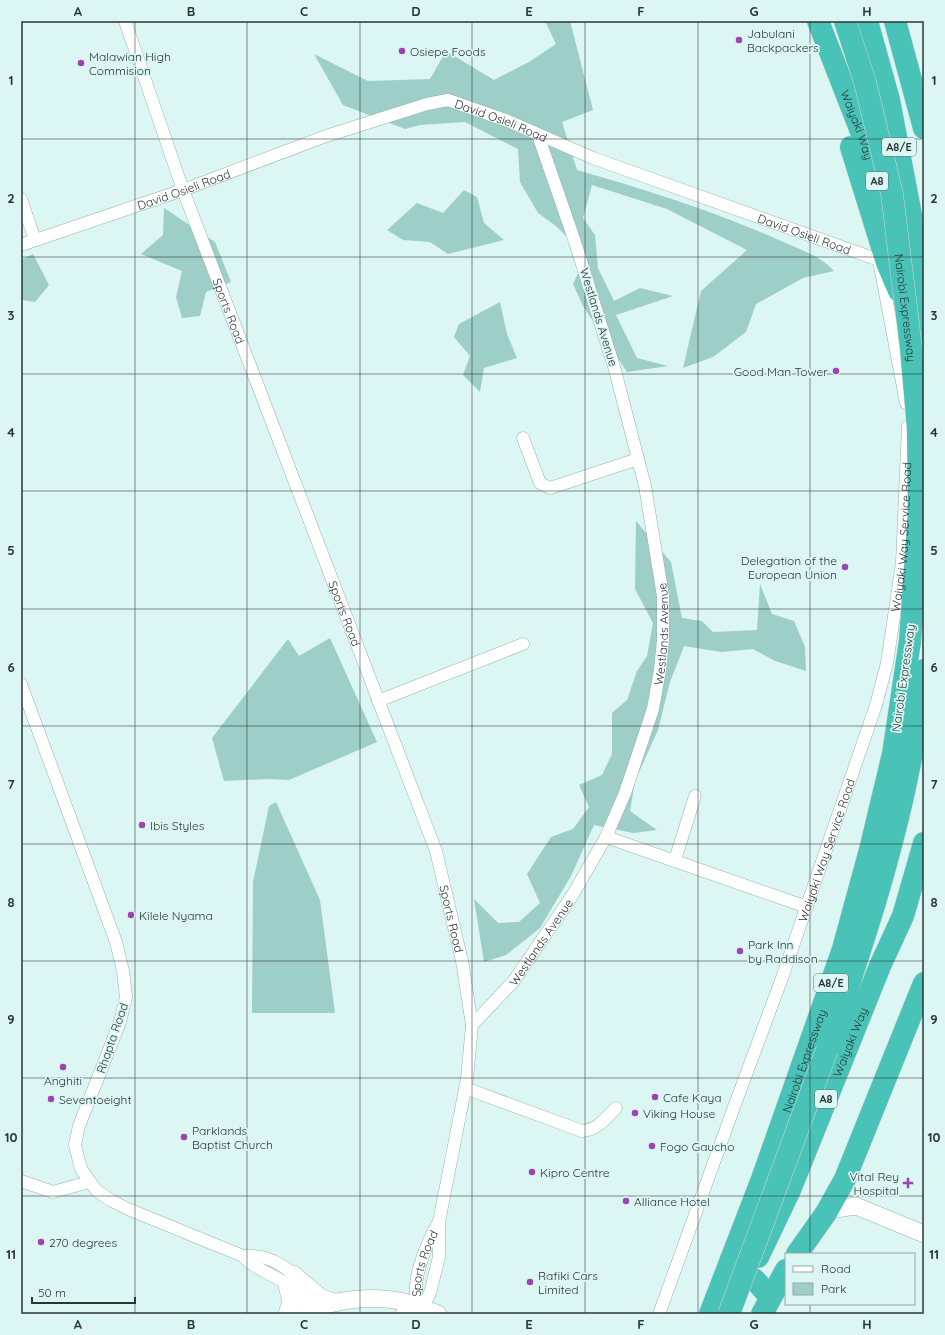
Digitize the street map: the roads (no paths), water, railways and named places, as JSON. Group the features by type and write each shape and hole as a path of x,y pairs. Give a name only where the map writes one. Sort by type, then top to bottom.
{"highway":[{"path":"802,21 846,131 883,262 899,291 920,292"},
{"name":"Waiyaki Way","path":"818,21 862,134 920,292 924,345"},
{"name":"Nairobi Expressway","path":"710,1314 762,1178 843,949 870,850 893,754 910,641 920,511 918,428 911,348 892,194 865,82 845,21"},
{"name":"Nairobi Expressway","path":"867,21 890,100 920,292"},
{"path":"895,21 924,128"},
{"name":"Nairobi Expressway","path":"729,1314 827,1050 868,931 910,763 924,670"},
{"name":"Waiyaki Way","path":"710,1314 747,1275 765,1246 790,1190 880,966 902,916 924,843"},
{"path":"902,916 924,879"},
{"path":"798,1253 826,1213 845,1179 924,983"},
{"path":"766,1306 785,1272"},
{"path":"747,1275 755,1280 766,1306"}],"main road":[{"path":"845,1179 849,1194 856,1206"},
{"path":"826,1213 835,1209 856,1206 924,1234"},
{"path":"290,1279 320,1296 317,1311 376,1299 399,1301 421,1310 438,1314"},
{"path":"288,1314 291,1302 290,1279"}],"street":[{"name":"Sports Road","path":"125,21 183,190 436,851 462,961 472,1025 466,1088 439,1222 439,1257 430,1293 421,1310 401,1314"},
{"name":"David Osieli Road","path":"21,245 183,190 326,136 439,100 456,102 508,121 593,158 883,262"},
{"name":"Westlands Avenue","path":"472,1025 513,982 572,896 606,836 625,793 653,709 660,670 662,648 663,596 645,486 607,345 575,242 538,135"},
{"path":"21,199 35,240"},
{"name":"Waiyaki Way Service Road","path":"659,1314 807,907 876,705 887,663 902,564 908,423 883,262"},
{"path":"906,403 924,373"},
{"path":"523,438 540,483 550,488 638,459"},
{"path":"378,701 523,644"},
{"name":"Rhapta Road","path":"21,684 116,942 125,983 126,997 120,1022 79,1126 75,1145 81,1169 96,1190 128,1209 244,1256 250,1264 290,1279 305,1304 317,1311"},
{"path":"675,860 695,796"},
{"path":"606,836 807,907"},
{"path":"466,1088 582,1132 591,1130 600,1124 616,1108"},
{"path":"21,1181 53,1192 89,1182"}],"place":[{"name":"Jabulani Backpackers","path":"739,40"},
{"name":"Osiepe Foods","path":"402,51"},
{"name":"Malawian High Commision","path":"81,63"},
{"name":"Good Man Tower","path":"836,371"},
{"name":"Delegation of the European Union","path":"845,567"},
{"name":"Ibis Styles","path":"142,825"},
{"name":"Kilele Nyama","path":"131,915"},
{"name":"Park Inn by Raddison","path":"740,951"},
{"name":"Anghiti","path":"63,1067"},
{"name":"Cafe Kaya","path":"655,1097"},
{"name":"Seventoeight","path":"51,1099"},
{"name":"Viking House","path":"635,1113"},
{"name":"Parklands Baptist Church","path":"184,1137"},
{"name":"Fogo Gaucho","path":"652,1146"},
{"name":"Kipro Centre","path":"532,1172"},
{"name":"Vital Rey Hospital","path":"908,1183"},
{"name":"Alliance Hotel","path":"626,1201"},
{"name":"270 degrees","path":"41,1242"},
{"name":"Rafiki Cars Limited","path":"530,1282"}]}
